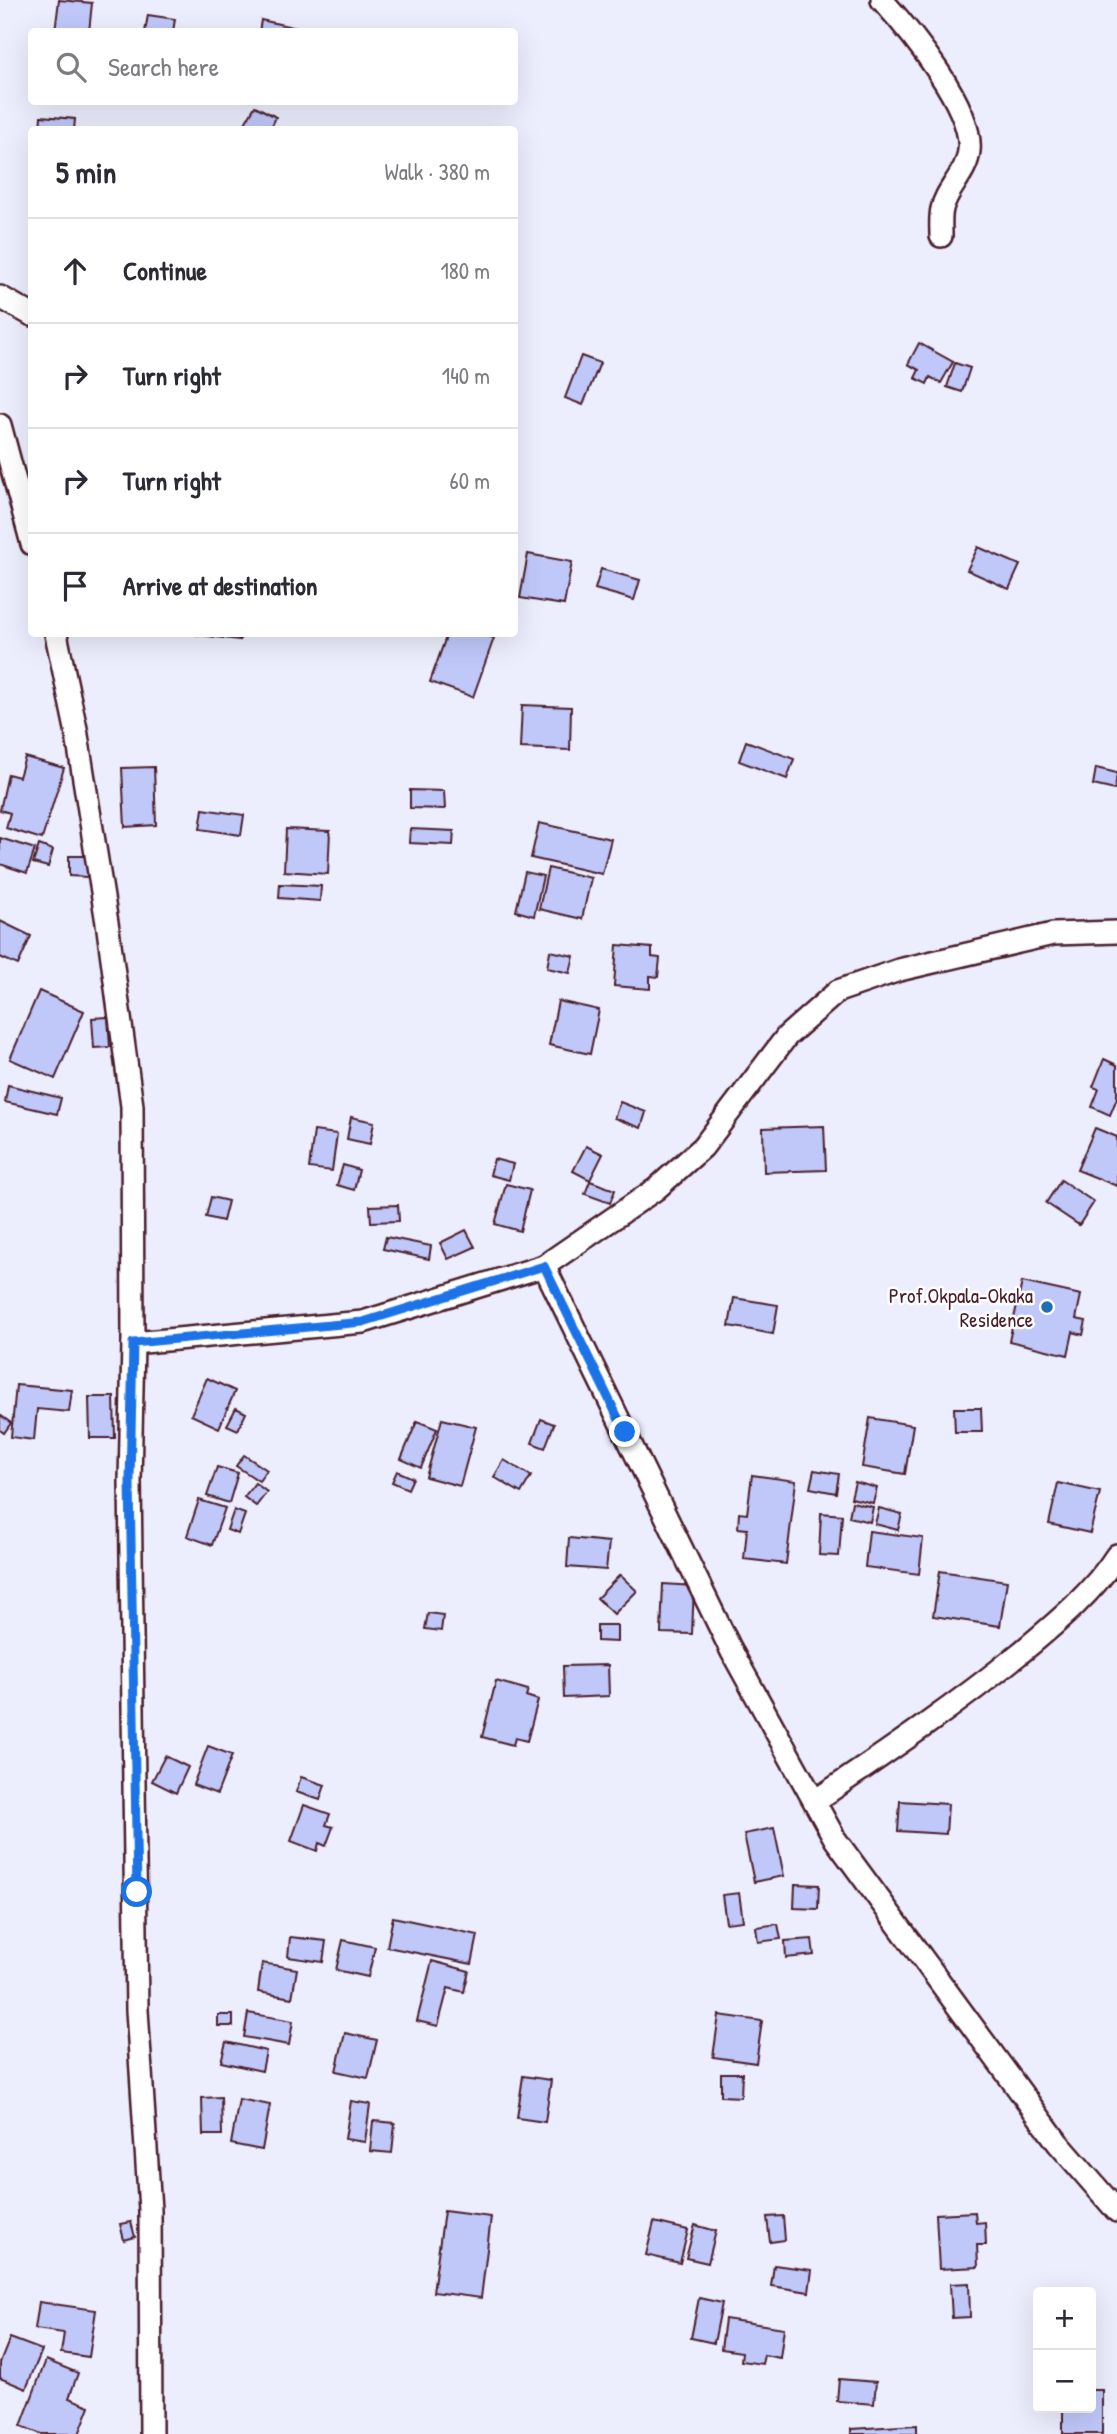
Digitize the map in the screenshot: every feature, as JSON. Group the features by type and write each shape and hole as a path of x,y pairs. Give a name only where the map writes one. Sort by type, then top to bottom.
{"street":[{"path":"883,0 923,46 965,120 970,151 959,181 942,207 941,236"},
{"path":"0,298 28,313"},
{"path":"0,425 28,529"},
{"path":"56,637 76,729 110,942 132,1106 133,1343 130,1481 137,2010 150,2210 151,2434"},
{"path":"133,1343 363,1322 544,1266 656,1189 703,1147 787,1036 838,991 899,970 1053,934 1117,932"},
{"path":"544,1266 732,1652 835,1839 1058,2143 1117,2211"},
{"path":"815,1801 977,1688 1058,1622 1105,1573 1117,1555"}],"building":[{"path":"59,0 92,3 89,28 56,28"},
{"path":"148,15 175,19 174,28 146,28"},
{"path":"261,20 297,28 260,28"},
{"path":"255,106 276,117 272,126 244,125"},
{"path":"41,116 75,119 74,126 40,126"},
{"path":"919,343 953,362 941,383 930,377 927,384 915,378 919,370 908,364"},
{"path":"581,356 600,363 583,405 565,398"},
{"path":"955,363 970,368 962,392 947,387"},
{"path":"978,547 1020,565 1009,589 967,570"},
{"path":"528,554 572,562 564,605 520,598"},
{"path":"601,569 640,580 634,600 595,589"},
{"path":"216,637 240,637 240,640"},
{"path":"446,637 494,638 473,697 430,682"},
{"path":"522,705 571,707 570,750 520,748"},
{"path":"746,741 794,759 787,779 739,761"},
{"path":"25,757 64,768 42,839 6,828 10,813 0,810 8,774 19,777"},
{"path":"154,767 156,825 125,827 122,768"},
{"path":"1096,768 1117,773 1115,790 1093,785"},
{"path":"410,790 444,791 445,809 410,808"},
{"path":"203,809 244,815 241,835 200,829"},
{"path":"539,823 611,839 602,874 531,858"},
{"path":"286,829 330,831 328,874 284,871"},
{"path":"410,829 454,831 453,845 409,843"},
{"path":"0,838 35,849 27,873 0,864"},
{"path":"39,845 53,850 48,867 33,863"},
{"path":"69,856 87,856 87,877 69,876"},
{"path":"548,868 591,878 582,919 539,909"},
{"path":"525,872 543,876 534,916 516,911"},
{"path":"280,884 321,886 320,901 279,898"},
{"path":"0,921 31,936 18,965 0,957"},
{"path":"617,945 652,948 652,957 660,958 658,977 650,976 650,989 614,986"},
{"path":"550,951 574,956 570,973 547,968"},
{"path":"39,991 84,1011 55,1079 10,1059"},
{"path":"558,1001 599,1010 590,1054 549,1045"},
{"path":"108,1017 110,1047 94,1048 92,1018"},
{"path":"1104,1059 1117,1065 1117,1098 1110,1115 1092,1107 1099,1089 1093,1087"},
{"path":"8,1085 61,1098 57,1114 5,1102"},
{"path":"620,1102 646,1112 641,1128 614,1118"},
{"path":"351,1117 374,1122 370,1144 347,1139"},
{"path":"824,1126 826,1170 764,1172 763,1128"},
{"path":"1095,1128 1117,1137 1117,1186 1077,1170"},
{"path":"314,1131 337,1134 332,1171 309,1168"},
{"path":"586,1146 603,1154 590,1180 573,1171"},
{"path":"494,1159 513,1164 509,1180 490,1175"},
{"path":"343,1165 359,1170 354,1190 337,1185"},
{"path":"1061,1180 1094,1202 1079,1225 1046,1203"},
{"path":"590,1181 615,1190 610,1203 585,1194"},
{"path":"506,1184 530,1190 520,1231 495,1224"},
{"path":"211,1197 228,1201 223,1221 206,1217"},
{"path":"398,1205 399,1221 371,1222 370,1206"},
{"path":"466,1230 475,1247 448,1259 440,1243"},
{"path":"386,1237 431,1246 429,1259 383,1249"},
{"name":"Prof.Okpala-Okaka Residence","path":"1022,1282 1081,1295 1076,1319 1086,1321 1083,1335 1073,1332 1068,1355 1009,1341"},
{"path":"734,1298 778,1305 773,1334 729,1326"},
{"path":"207,1378 235,1391 219,1428 191,1415"},
{"path":"16,1385 72,1390 69,1412 37,1409 34,1440 11,1437"},
{"path":"89,1397 114,1397 115,1438 90,1438"},
{"path":"236,1408 246,1413 238,1430 227,1425"},
{"path":"954,1408 981,1408 982,1432 955,1432"},
{"path":"0,1415 11,1423 4,1433 0,1430"},
{"path":"870,1418 913,1425 905,1474 862,1467"},
{"path":"442,1419 476,1427 460,1486 426,1477"},
{"path":"541,1419 554,1424 545,1448 532,1443"},
{"path":"417,1421 437,1429 421,1468 401,1459"},
{"path":"244,1455 267,1470 259,1481 236,1466"},
{"path":"504,1460 531,1476 521,1493 494,1477"},
{"path":"217,1467 238,1473 229,1503 207,1496"},
{"path":"814,1470 839,1474 836,1493 810,1488"},
{"path":"397,1471 413,1478 408,1489 392,1482"},
{"path":"752,1475 796,1481 786,1564 744,1559 747,1529 738,1528 739,1513 747,1514"},
{"path":"855,1482 877,1488 873,1503 851,1498"},
{"path":"255,1483 267,1492 256,1506 244,1497"},
{"path":"1058,1483 1100,1492 1090,1533 1049,1524"},
{"path":"199,1500 225,1508 212,1545 187,1536"},
{"path":"852,1502 873,1507 870,1522 849,1517"},
{"path":"879,1508 902,1514 898,1530 875,1524"},
{"path":"234,1510 245,1514 238,1534 227,1530"},
{"path":"821,1513 842,1515 839,1556 819,1555"},
{"path":"869,1531 923,1538 919,1574 865,1567"},
{"path":"569,1538 609,1542 606,1570 567,1567"},
{"path":"940,1571 1007,1581 1000,1626 933,1616"},
{"path":"620,1575 637,1591 614,1614 597,1598"},
{"path":"663,1584 694,1586 692,1634 661,1633"},
{"path":"428,1613 443,1615 441,1631 425,1629"},
{"path":"597,1625 617,1625 617,1642 597,1641"},
{"path":"608,1665 609,1696 564,1698 563,1666"},
{"path":"496,1681 528,1690 526,1696 538,1700 527,1741 515,1738 513,1745 482,1737"},
{"path":"208,1746 232,1755 217,1794 193,1785"},
{"path":"165,1756 188,1767 176,1793 152,1781"},
{"path":"301,1777 325,1785 320,1800 296,1792"},
{"path":"900,1801 948,1804 946,1834 898,1831"},
{"path":"304,1805 330,1814 326,1825 333,1827 326,1846 319,1843 317,1851 291,1841"},
{"path":"774,1828 784,1876 754,1882 744,1834"},
{"path":"795,1884 819,1885 818,1909 794,1908"},
{"path":"739,1893 743,1921 726,1923 722,1895"},
{"path":"393,1917 478,1935 472,1964 387,1947"},
{"path":"778,1924 781,1939 758,1942 756,1927"},
{"path":"290,1937 326,1941 323,1962 288,1957"},
{"path":"812,1939 814,1955 786,1958 785,1941"},
{"path":"343,1940 375,1947 368,1977 336,1970"},
{"path":"432,1961 469,1971 464,1992 448,1988 438,2026 417,2021"},
{"path":"262,1963 297,1969 292,1998 258,1992"},
{"path":"248,2013 293,2021 289,2045 244,2037"},
{"path":"218,2015 233,2015 233,2026 218,2026"},
{"path":"719,2015 762,2021 756,2063 713,2057"},
{"path":"345,2033 377,2040 368,2078 336,2071"},
{"path":"226,2042 266,2051 262,2071 221,2062"},
{"path":"721,2073 742,2073 741,2097 721,2096"},
{"path":"523,2076 551,2080 545,2122 517,2118"},
{"path":"221,2097 222,2135 203,2135 202,2098"},
{"path":"239,2099 270,2105 262,2150 231,2144"},
{"path":"351,2101 370,2104 365,2142 345,2139"},
{"path":"373,2121 395,2123 392,2153 370,2151"},
{"path":"444,2211 491,2217 481,2298 433,2292"},
{"path":"975,2212 976,2223 985,2222 986,2245 977,2245 978,2267 939,2269 936,2214"},
{"path":"783,2216 785,2240 770,2242 767,2217"},
{"path":"131,2222 135,2237 124,2240 120,2224"},
{"path":"654,2222 688,2230 680,2263 646,2255"},
{"path":"695,2225 716,2231 708,2263 686,2258"},
{"path":"774,2265 812,2270 809,2292 771,2286"},
{"path":"969,2283 970,2317 952,2318 950,2284"},
{"path":"699,2298 722,2303 714,2343 691,2338"},
{"path":"39,2302 96,2310 89,2357 61,2353 64,2333 35,2329"},
{"path":"725,2319 784,2328 780,2358 764,2355 762,2364 741,2361 742,2352 721,2349"},
{"path":"10,2338 42,2350 26,2389 0,2378 0,2363"},
{"path":"46,2360 78,2373 69,2398 90,2406 79,2434 41,2434 21,2426"},
{"path":"839,2379 876,2382 874,2404 837,2401"},
{"path":"1096,2390 1102,2390 1102,2434 1063,2434 1063,2413 1096,2413"},
{"path":"917,2425 917,2434 851,2434 851,2429"}],"place":[{"name":"Prof.Okpala-Okaka Residence","path":"1047,1307"}],"route":[{"path":"137,1892 130,1481 133,1343 363,1322 544,1266 586,1357 625,1432"}]}
